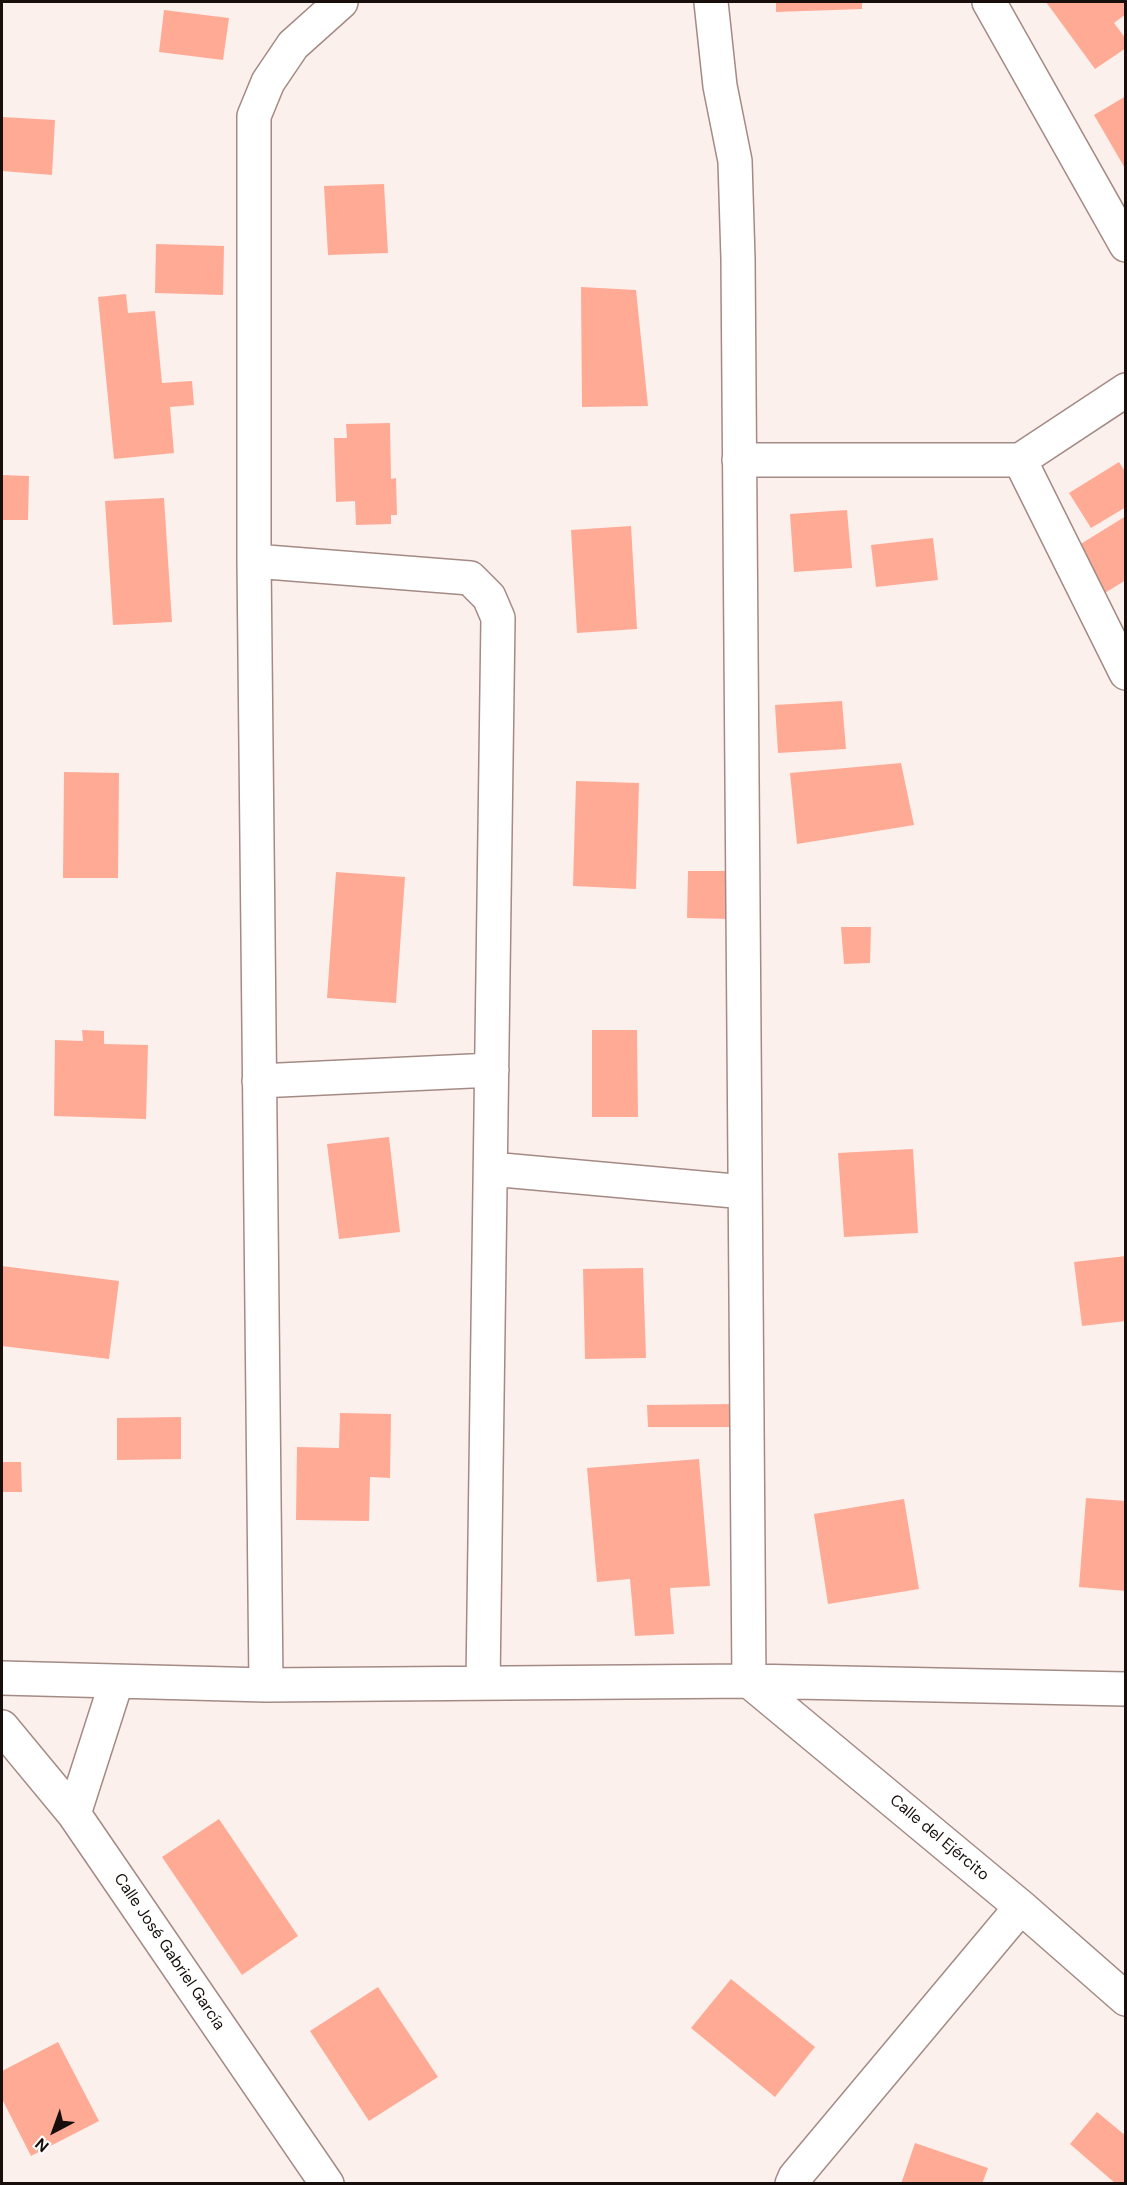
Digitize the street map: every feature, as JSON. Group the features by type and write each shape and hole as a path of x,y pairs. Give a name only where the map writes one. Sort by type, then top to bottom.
{"street":[{"path":"266,1685 254,561 254,116 268,82 293,45 341,2"},
{"path":"711,2 720,86 735,161 749,1681"},
{"path":"989,2 1125,245"},
{"path":"739,460 1020,460 1125,390"},
{"path":"1020,460 1125,673"},
{"path":"254,561 470,578 489,597 498,618 483,1682"},
{"path":"259,1081 492,1070"},
{"path":"490,1169 745,1192"},
{"path":"2,1678 116,1683 266,1685 749,1681 1125,1689"},
{"name":"Calle del Ejército","path":"749,1681 1021,1907 1125,1999"},
{"path":"74,1814 116,1683"},
{"name":"Calle José Gabriel García","path":"2,1727 74,1814 327,2184"},
{"path":"792,2184 795,2177 1021,1907"}],"building":[{"path":"776,2 862,2 862,9 776,12"},
{"path":"1046,2 1126,2 1126,14 1114,23 1126,39 1126,48 1095,69"},
{"path":"164,10 229,18 223,60 159,52"},
{"path":"1126,96 1126,170 1094,115"},
{"path":"2,117 55,120 52,175 2,171"},
{"path":"384,184 388,253 328,255 324,186"},
{"path":"156,244 224,246 223,295 155,293"},
{"path":"581,287 636,290 648,406 582,407"},
{"path":"126,294 128,313 155,311 162,383 192,381 194,405 170,407 174,453 114,459 98,297"},
{"path":"390,423 391,479 396,478 397,515 391,515 391,524 356,525 355,501 336,502 334,438 347,438 346,424"},
{"path":"1119,462 1126,473 1126,507 1091,528 1069,493"},
{"path":"2,475 29,476 28,520 2,520"},
{"path":"164,498 172,622 113,625 105,501"},
{"path":"847,510 852,568 794,572 790,514"},
{"path":"1126,516 1126,580 1100,596 1071,550"},
{"path":"631,526 637,629 577,633 571,530"},
{"path":"933,538 938,580 876,587 871,545"},
{"path":"842,701 846,749 778,753 775,705"},
{"path":"901,763 914,825 797,844 790,773"},
{"path":"64,772 119,773 118,878 63,878"},
{"path":"576,781 639,783 636,889 573,886"},
{"path":"688,871 732,871 731,919 687,918"},
{"path":"336,872 405,877 396,1003 327,998"},
{"path":"841,927 871,927 870,963 844,964"},
{"path":"82,1030 104,1031 104,1044 148,1045 146,1119 54,1116 55,1040 83,1041"},
{"path":"592,1030 637,1030 638,1117 592,1117"},
{"path":"389,1137 400,1232 339,1239 327,1144"},
{"path":"913,1149 918,1233 844,1237 838,1153"},
{"path":"1126,1256 1126,1321 1082,1326 1074,1262"},
{"path":"2,1266 119,1281 109,1359 2,1346"},
{"path":"643,1268 646,1358 585,1359 583,1269"},
{"path":"735,1404 736,1427 648,1427 647,1405"},
{"path":"340,1413 391,1414 390,1478 370,1477 369,1521 296,1520 297,1447 339,1448"},
{"path":"181,1417 181,1459 117,1460 117,1418"},
{"path":"699,1459 710,1586 670,1588 674,1634 635,1636 630,1579 597,1582 587,1468"},
{"path":"2,1462 21,1462 22,1492 2,1492"},
{"path":"1086,1498 1126,1501 1126,1591 1079,1587"},
{"path":"904,1499 919,1589 828,1604 814,1514"},
{"path":"219,1819 298,1936 242,1975 162,1857"},
{"path":"731,1979 815,2047 775,2097 691,2028"},
{"path":"378,1987 438,2077 369,2121 310,2031"},
{"path":"58,2042 99,2121 31,2156 2,2099 2,2071"},
{"path":"1097,2112 1126,2136 1126,2184 1116,2184 1070,2144"},
{"path":"915,2143 988,2168 982,2184 901,2184"}]}
